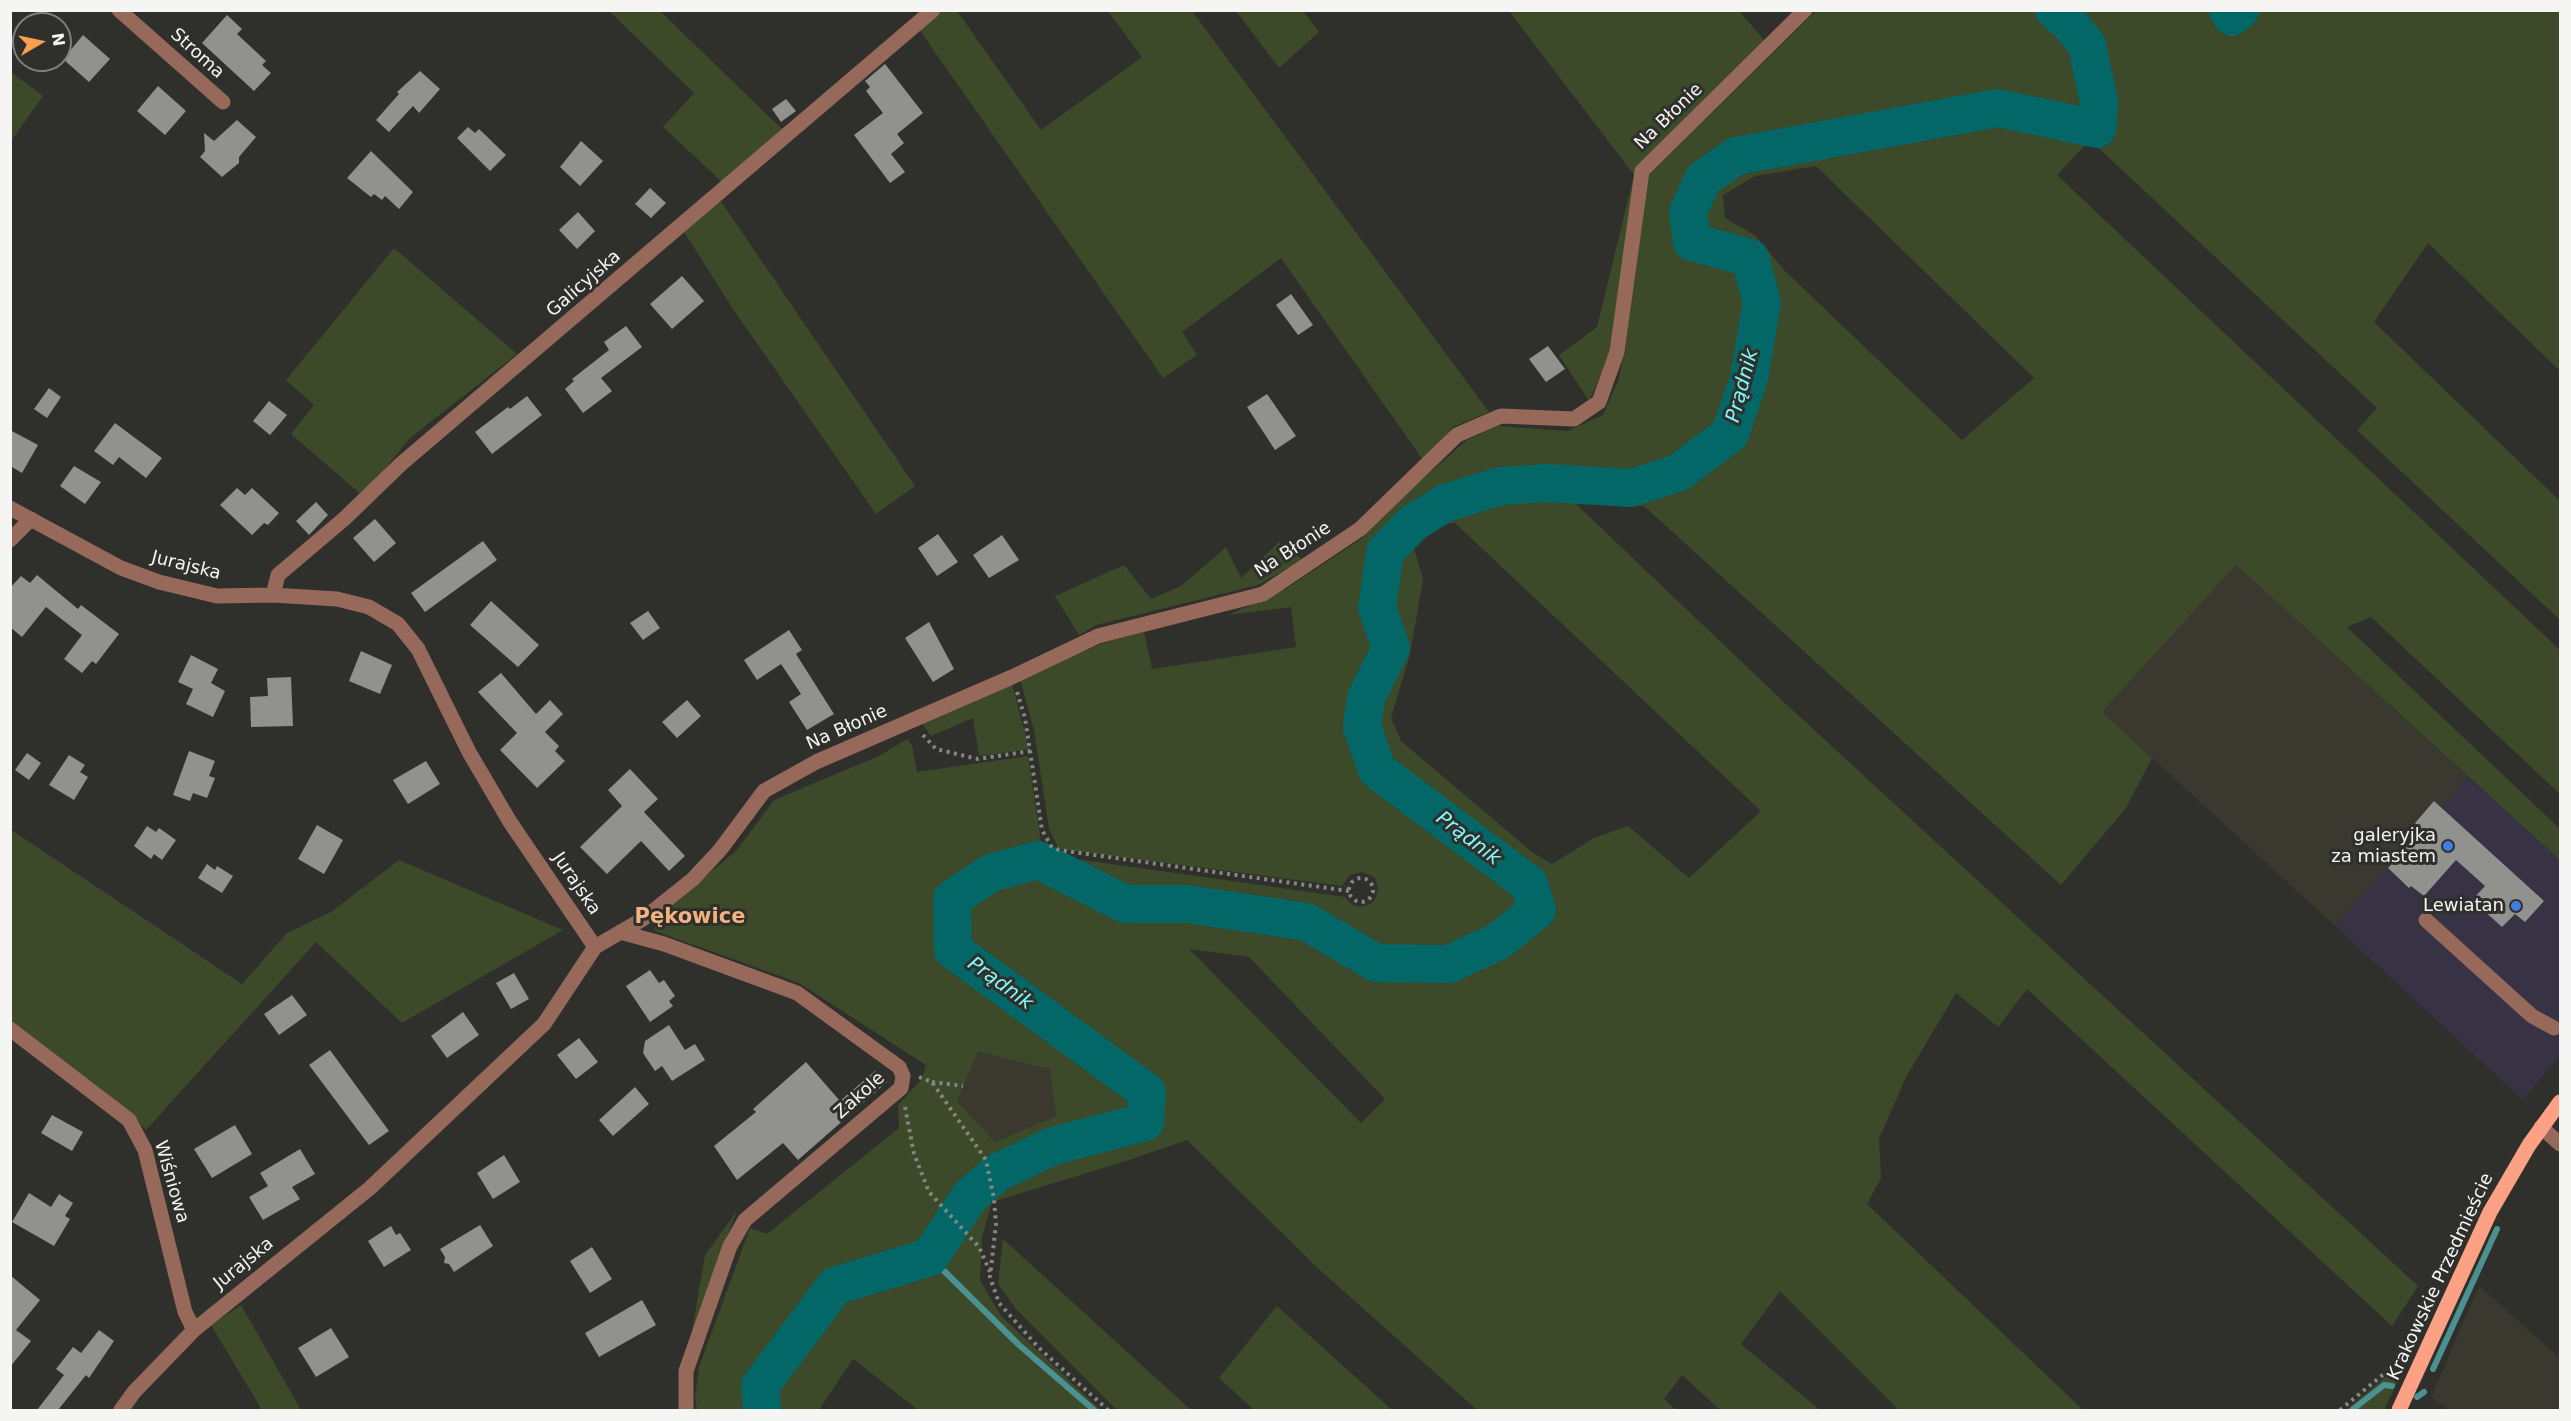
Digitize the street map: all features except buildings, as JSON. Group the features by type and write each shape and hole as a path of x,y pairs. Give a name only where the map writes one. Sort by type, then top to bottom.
{"main road":[{"name":"Krakowskie Przedmieście","path":"2399,1410 2490,1212 2541,1127 2560,1102"}],"street":[{"name":"Stroma","path":"119,10 223,102"},
{"name":"Galicyjska","path":"273,595 278,575 344,519 401,464 933,10"},
{"name":"Na Błonie","path":"595,948 643,919 693,879 720,850 764,791 816,762 1012,677 1098,636 1263,594 1360,529 1457,435 1501,416 1574,419 1599,402 1617,352 1642,171 1805,10"},
{"name":"Jurajska","path":"10,508 121,568 159,582 217,596 273,595 347,602 369,607 398,624 418,649 469,752 510,822 595,948 544,1024 370,1188 194,1330 134,1392 121,1410"},
{"path":"10,540 31,519"},
{"path":"2426,920 2532,1016 2554,1028"},
{"name":"Zakole","path":"620,932 664,944 797,993 898,1067 902,1082 745,1220 730,1245 687,1371 686,1410"},
{"name":"Wiśniowa","path":"10,1029 129,1120 145,1150 185,1312 194,1330"},
{"path":"2541,1127 2560,1143"}],"path":[{"path":"1012,677 1025,718 1042,830 1051,846 1059,850 1349,891"},
{"path":"910,721 936,749 978,759 1031,751"},
{"path":"1360,878 1371,883 1373,890 1367,900 1360,902 1352,898 1349,891 1350,883 1360,878"},
{"path":"963,1086 932,1082 916,1075 902,1082 918,1168 929,1192 979,1247 990,1273"},
{"path":"932,1082 986,1160 994,1199 996,1224 990,1273 992,1288 999,1303 1038,1347 1108,1410"},
{"path":"2340,1410 2390,1369 2423,1358"}],"shaded area":[{"path":"2236,565 2468,777 2441,807 2434,802 2415,822 2422,830 2335,926 2102,712"},
{"path":"2468,777 2560,860 2560,1055 2523,1100 2335,926 2422,830 2415,823 2434,801 2441,807"},
{"path":"978,1052 1051,1069 1056,1116 995,1142 957,1101"},
{"path":"2479,1286 2560,1358 2560,1410 2449,1410 2431,1397"}],"green space":[{"path":"609,11 660,11 783,130 722,182 663,127 694,93"},
{"path":"943,11 957,11 1041,130 1142,57 1108,11 1192,11 1489,412 1453,427 1423,460 1281,258 1182,332 1197,355 1163,378 918,28"},
{"path":"1236,11 1303,11 1319,32 1279,68"},
{"path":"1509,11 1739,11 1766,42 1649,154 1634,175"},
{"path":"1816,11 2560,11 2560,371 2428,243 2374,322 2560,501 2560,620 2357,430 2377,408 2090,140 2057,175 2560,650 2560,794 2371,617 2347,627 2560,829 2560,860 2236,565 2102,712 2152,758 2126,808 2061,885 1644,506 1576,504 1787,705 2418,1286 2392,1326 2027,989 1998,1027 1956,993 1906,1077 1879,1139 1881,1178 1867,1204 2083,1410 1899,1410 1780,1291 1741,1344 1820,1410 1720,1410 1682,1375 1664,1399 1676,1410 1477,1410 1321,1271 1187,1140 992,1202 982,1237 980,1280 1001,1316 1101,1410 918,1410 853,1359 819,1410 697,1410 695,1397 699,1367 750,1228 767,1234 899,1128 898,1105 922,1079 926,1065 799,983 655,931 654,919 736,851 774,800 879,756 907,739 912,745 917,772 1028,756 1041,842 1055,856 1345,897 1351,904 1359,907 1371,904 1378,888 1375,878 1362,872 1350,875 1342,886 1059,849 1049,829 1034,730 1020,679 1103,643 1144,632 1152,669 1296,647 1291,607 1228,615 1287,588 1361,539 1400,499 1467,440 1498,426 1568,431 1603,415 1618,381 1625,350 1647,177","holes":["1816,166 2034,378 1962,440 1784,270 1756,236 1725,218 1723,195 1755,176","1455,523 1761,811 1689,878 1628,826 1594,838 1552,864 1532,852 1401,741 1391,718 1410,654 1423,579 1412,542 1434,524","1189,949 1249,957 1385,1099 1361,1123","978,1052 1050,1069 1056,1116 995,1142 957,1101"]},
{"path":"11,72 43,96 11,141"},
{"path":"1634,175 1612,351 1589,401 1559,355 1597,327"},
{"path":"720,200 915,486 876,514 733,309 684,232"},
{"path":"394,248 517,354 410,438 363,496 291,434 314,405 286,380"},
{"path":"1279,542 1303,560 1258,585 1096,625 1079,635 1055,596 1124,565 1151,599 1181,586 1226,547 1241,578"},
{"path":"1012,684 1029,749 982,756 979,755 973,718 931,736 921,722"},
{"path":"10,829 242,984 287,933 331,912 399,860 563,930 402,1023 316,942 146,1130 131,1114 11,1021"},
{"path":"737,1211 718,1258 689,1348 705,1255"},
{"path":"1003,1239 1191,1410 1117,1410 1015,1308 998,1283"},
{"path":"241,1305 301,1410 262,1410 211,1325"},
{"path":"1277,1306 1392,1410 1254,1410 1219,1378"},
{"path":"2389,1374 2397,1374 2398,1381 2384,1410 2346,1410"}],"waterway":[{"name":"Prądnik","path":"762,1410 760,1386 835,1286 930,1257 970,1196 998,1172 1053,1146 1145,1122 1147,1092 953,950 952,899 991,873 1038,860 1125,904 1187,904 1307,922 1376,963 1449,964 1499,941 1537,910 1529,884 1377,770 1362,726 1366,698 1391,648 1377,608 1385,552 1413,523 1445,503 1501,486 1547,483 1631,488 1678,473 1730,434 1749,378 1762,303 1750,258 1692,242 1688,212 1703,179 1736,156 1998,108 2097,129 2099,102 2087,45 2069,23 2054,10"},
{"name":"Prądnik","path":"2228,10 2232,17 2240,10"},
{"path":"2433,1369 2497,1229"},
{"path":"930,1257 1019,1345 1094,1410"},
{"path":"2352,1410 2384,1385 2392,1386"},
{"path":"2417,1397 2424,1392"}],"place":[{"name":"galeryjka za miastem","path":"2448,846"},
{"name":"Lewiatan","path":"2516,906"}],"district":[{"name":"Pękowice","path":"690,918"}]}
